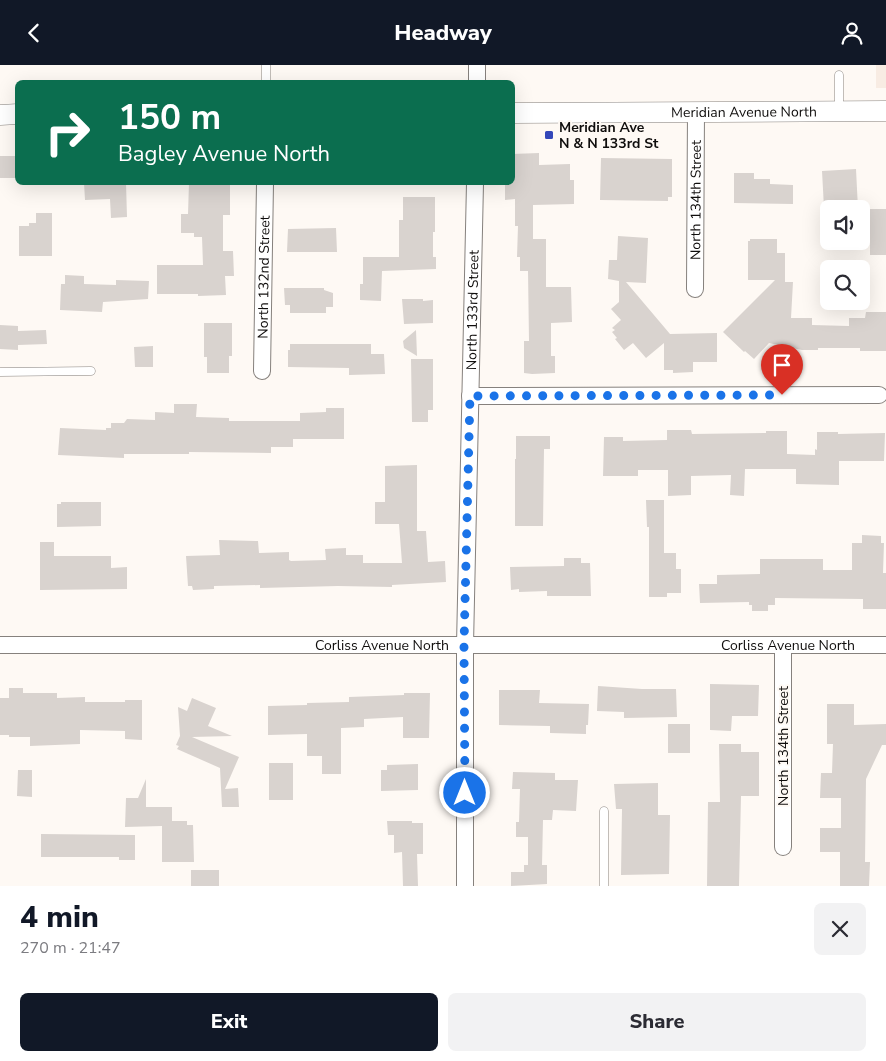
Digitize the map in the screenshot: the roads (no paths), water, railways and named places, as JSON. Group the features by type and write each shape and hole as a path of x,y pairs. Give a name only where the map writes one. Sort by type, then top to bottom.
{"street":[{"path":"477,65 477,80"},
{"name":"North 134th Street","path":"695,289 696,111"},
{"name":"Meridian Avenue North","path":"515,113 886,111"},
{"path":"0,115 15,115"},
{"name":"North 132nd Street","path":"262,371 265,185"},
{"name":"North 133rd Street","path":"465,886 464,645 475,185"},
{"path":"470,396 879,395"},
{"name":"Corliss Avenue North","path":"0,645 886,645"},
{"name":"North 134th Street","path":"783,645 783,847"}],"lane":[{"path":"266,65 266,80"},
{"path":"839,75 839,111"},
{"path":"0,372 92,371"},
{"path":"604,811 604,886"}],"place":[{"name":"Meridian Ave N & N 133rd St","path":"549,135"}]}
